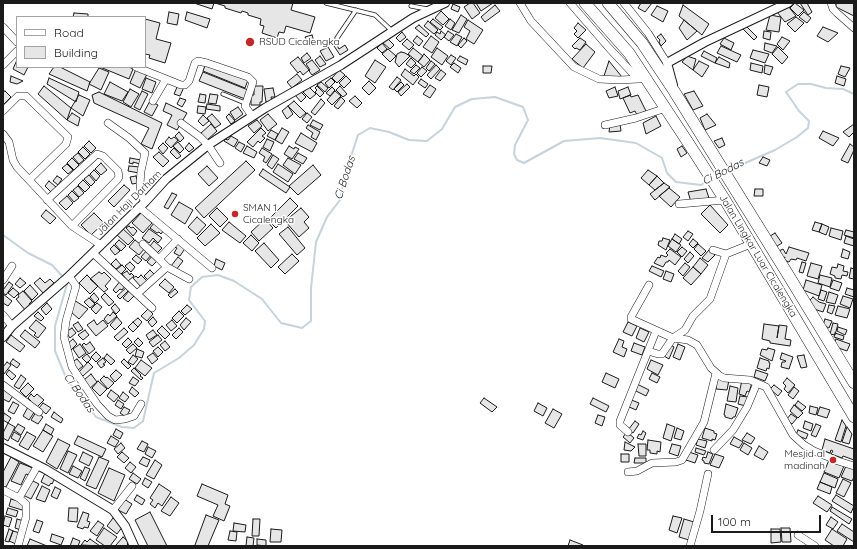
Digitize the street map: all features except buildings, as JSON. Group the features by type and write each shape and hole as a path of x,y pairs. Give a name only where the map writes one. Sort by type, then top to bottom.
{"highway":[{"name":"Jalan Lingkar Luar Cicalengka","path":"585,3 629,53 642,79 666,108 690,144 854,417"},
{"name":"Jalan Lingkar Luar Cicalengka","path":"608,3 642,43 674,91 788,273 854,383"}],"street":[{"name":"Jalan Haji Darham","path":"12,326 59,286 142,205 166,179 208,145 252,116 444,3"},
{"path":"520,3 531,21 574,67 599,79 642,79"},
{"path":"570,3 608,48 642,79"},
{"path":"624,3 648,33 667,63 674,91"},
{"path":"667,63 705,42 788,3"},
{"path":"831,3 833,9 854,28"},
{"path":"3,27 16,41"},
{"path":"3,65 16,53"},
{"path":"139,68 181,85 185,85 189,81 195,63 200,61 250,78 253,82 245,103 246,109 252,116"},
{"path":"153,101 166,78"},
{"path":"3,111 18,96 26,96 68,137 66,144 30,179"},
{"path":"605,125 636,118 666,108"},
{"path":"108,123 125,134 145,154 140,184 142,205 212,268"},
{"path":"181,123 208,145 220,163"},
{"path":"3,134 9,142 13,160 17,167 30,179 47,200 72,226 101,245"},
{"path":"47,200 97,154 103,156 118,172 119,177 72,226"},
{"path":"679,204 723,198"},
{"path":"159,259 178,239"},
{"path":"143,244 168,267 189,279"},
{"path":"713,250 726,254 751,244"},
{"path":"93,253 152,308"},
{"path":"648,351 662,355 673,338 685,330 693,316 710,300 726,254"},
{"path":"3,280 12,266"},
{"path":"137,294 168,267"},
{"path":"68,277 76,286 66,321 64,337 72,367 97,404 108,416 115,420 134,416 141,404"},
{"path":"649,285 631,318 640,324 673,338 688,340 697,345 711,368 724,378 750,380 766,387 793,435 804,445 814,451 854,466"},
{"path":"3,315 12,326 3,337"},
{"path":"628,432 620,425 620,421 656,331"},
{"path":"628,472 637,471 652,463 676,462 682,460 704,422 716,373"},
{"path":"714,450 736,424 747,407 757,383"},
{"path":"3,385 39,412"},
{"path":"3,448 38,465 92,496 113,510 125,526 134,546"},
{"path":"19,498 38,465"},
{"path":"690,546 700,511 708,474"},
{"path":"113,510 132,486"},
{"path":"3,490 19,498 26,504 26,517 18,546"},
{"path":"798,535 815,546"}],"lane":[{"path":"326,3 376,15 393,32"},
{"path":"411,6 430,10"},
{"path":"337,38 356,10"},
{"path":"223,94 245,103"}],"waterway":[{"name":"Ci Bodas","path":"726,169 736,167 775,150 797,137 808,128 809,121 799,111 786,92 798,84 811,84 826,88 843,89 854,94"},
{"name":"Ci Bodas","path":"66,281 67,284 55,326 55,351 67,380 96,417 122,427 134,428 143,421 154,373 179,358 194,345 204,329 205,321 189,300 191,287 202,277 218,275 234,281 262,299 281,323 302,328 311,321 311,288 316,242 327,217 340,200 345,175 358,135 370,128 389,132 409,140 427,141 442,129 455,107 472,99 495,97 523,107 528,120 515,145 514,154 517,160 524,163 564,141 600,138 636,143 662,158 667,173 676,182 701,185 709,180"},
{"name":"Ci Bodas","path":"3,235 28,253 52,265 63,277"}],"place":[{"name":"RSUD Cicalengka","path":"250,42"},
{"name":"SMAN 1 Cicalengka","path":"235,214"},
{"name":"Mesjid al madinah","path":"833,460"}]}
